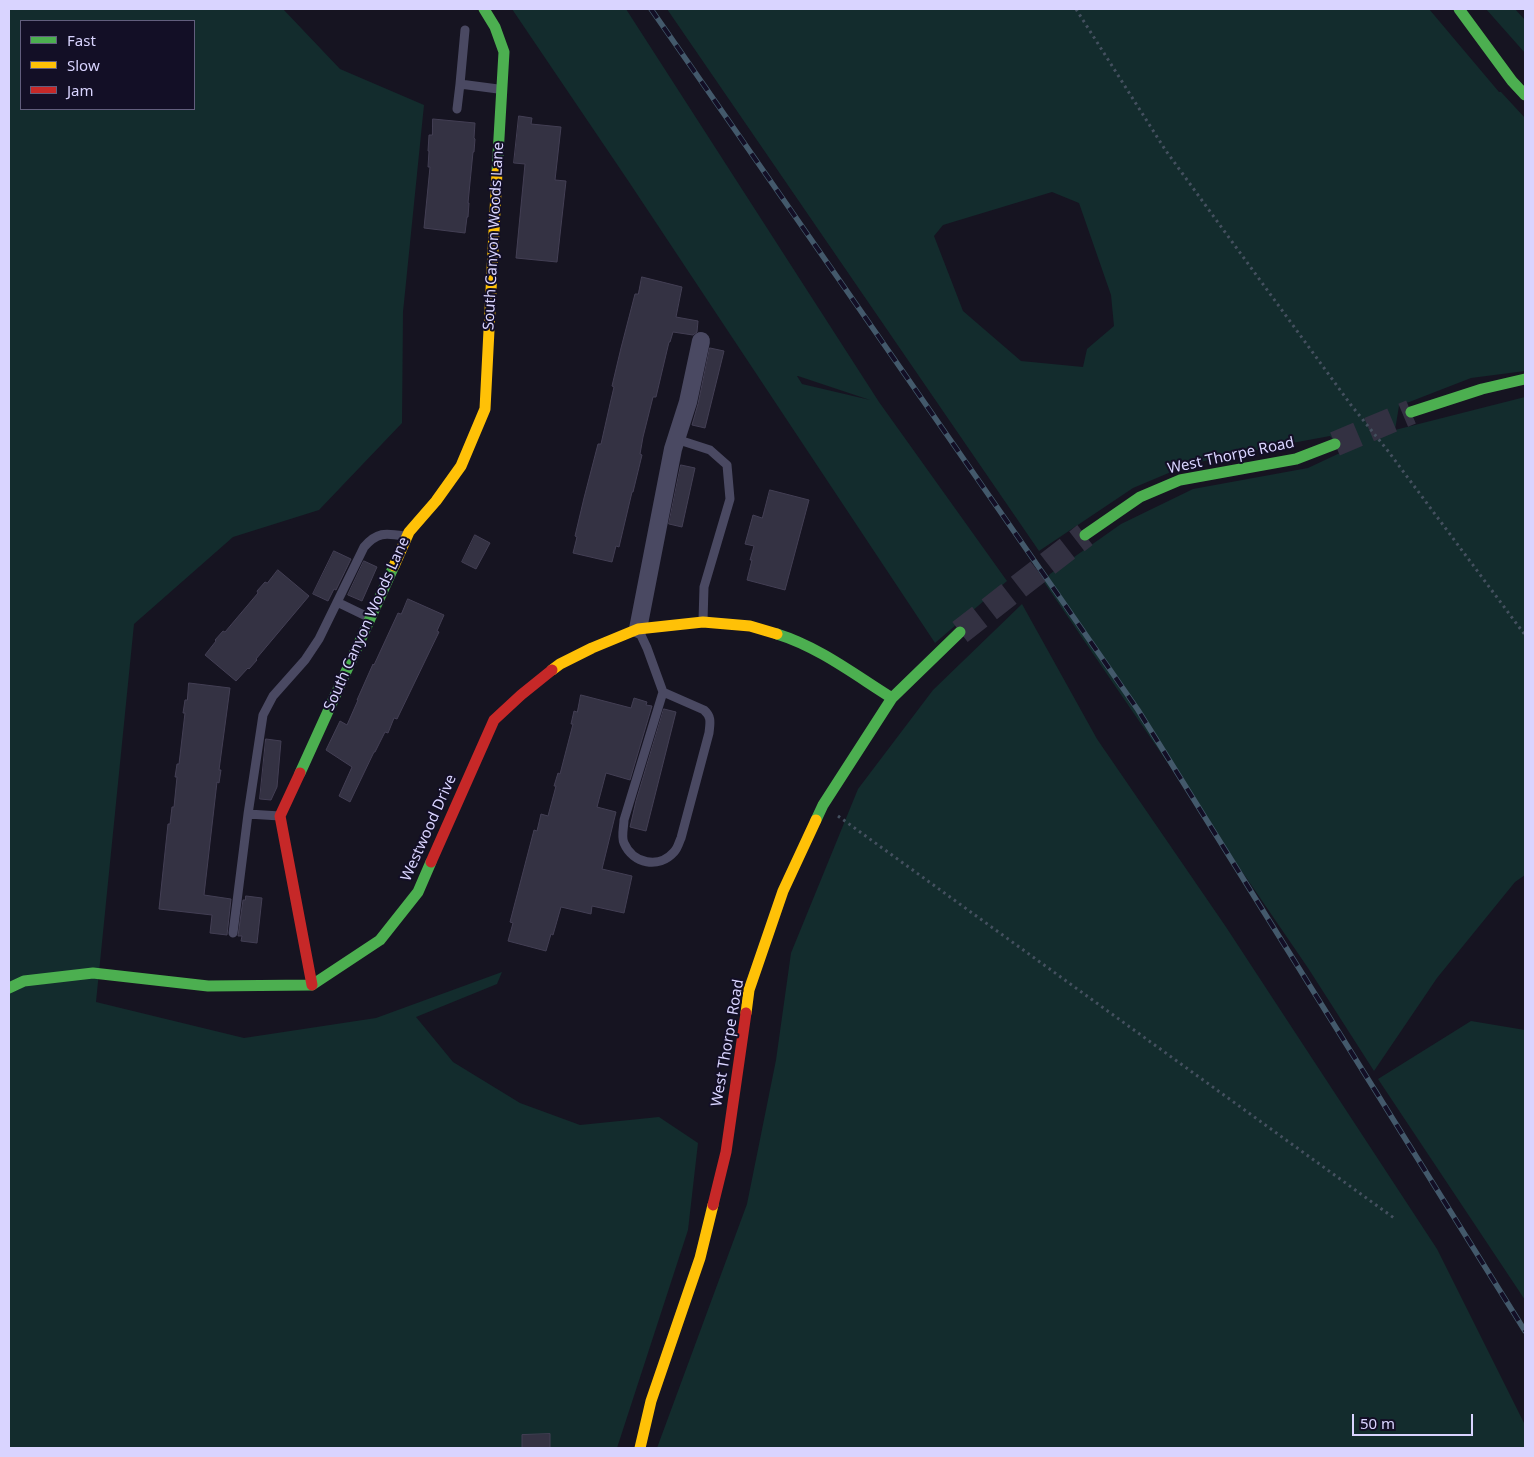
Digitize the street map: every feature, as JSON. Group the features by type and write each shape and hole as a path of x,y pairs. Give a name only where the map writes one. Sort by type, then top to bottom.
{"main road":[{"name":"South Canyon Woods Lane","path":"280,816 408,532 436,501 461,466 485,409 504,52 495,27 484,9"},
{"path":"1459,9 1519,71"},
{"path":"1459,9 1512,81 1525,95"},
{"path":"1411,412 1458,396 1525,379"},
{"name":"West Thorpe Road","path":"1085,535 1140,496 1180,480 1296,459 1335,444"},
{"name":"Westwood Drive","path":"312,985 380,940 418,892 494,720 521,694 560,664 592,648 638,629 703,622 750,626 790,638 823,654 892,698"},
{"name":"West Thorpe Road","path":"640,1448 651,1401 699,1264 726,1152 750,990 783,891 823,805 892,698 960,632"},
{"path":"9,988 24,981 93,973 208,986 312,985 280,816"}],"street":[{"path":"638,629 673,449 688,402 701,342"}],"lane":[{"path":"457,109 465,30"},
{"path":"460,84 501,89"},
{"path":"676,439 710,450 727,465 730,499 704,587 703,622"},
{"path":"233,933 263,715 273,696 312,651 364,547 372,538 381,534 406,537"},
{"path":"337,602 370,617"},
{"path":"638,629 664,692 624,820 623,841 631,854 642,862 656,862 667,858 675,851 682,838 711,720 704,710 664,692"},
{"path":"248,814 280,816"}],"path":[{"path":"1076,9 1178,167 1350,405 1388,451 1525,635"},
{"path":"823,805 1394,1218"}],"green space":[{"path":"9,9 283,9 340,69 424,105 403,312 402,423 319,510 233,537 134,624 96,1002 244,1038 376,1018 502,972 497,984 416,1017 453,1062 520,1103 580,1125 659,1117 698,1143 688,1230 617,1448 9,1448"},
{"path":"512,9 626,9 879,402 1007,581 935,643","holes":["797,376 870,400 802,384"]},
{"path":"667,9 1429,9 1499,92 1525,118 1525,371 1471,378 1399,406 1395,430 1525,397 1525,875 1515,882 1437,978 1374,1071 1308,968 1044,582 1050,574 1121,524 1193,489 1308,468 1342,452 1330,436 1190,464 1133,488 1039,551","holes":["1052,192 1079,203 1111,295 1114,326 1087,349 1083,367 1021,361 963,311 934,236 943,225"]},
{"path":"1486,9 1515,9 1525,20 1525,53"},
{"path":"1022,604 1097,739 1226,927 1437,1249 1525,1425 1525,1448 657,1448 747,1204 776,1060 791,953 858,789 933,690"},
{"path":"1471,1021 1525,1030 1525,1300 1378,1079"}],"building":[{"path":"519,116 532,118 531,124 561,127 555,180 566,181 557,262 516,258 525,164 514,163"},
{"path":"433,119 475,123 474,152 465,233 424,228 430,167 428,167 429,135 432,135"},
{"path":"642,277 682,287 676,317 698,321 697,332 693,335 673,332 669,342 656,397 653,397 643,437 640,454 642,455 619,547 616,546 612,562 573,553 584,498 598,444 601,444 621,348 635,294 638,294"},
{"path":"710,348 724,351 705,428 692,425"},
{"path":"681,465 695,468 682,527 669,524"},
{"path":"770,490 809,500 785,590 747,580 754,546 745,544 753,515 762,518"},
{"path":"475,535 490,543 476,569 462,562"},
{"path":"334,551 351,559 336,590 334,589 328,601 313,594"},
{"path":"364,561 377,567 362,601 348,595"},
{"path":"278,570 309,596 257,660 236,681 205,655 215,640 223,631 225,632 258,593 257,591"},
{"path":"408,599 444,615 437,631 439,632 397,719 394,718 388,733 385,732 350,802 339,796 352,767 326,750 340,721 347,725 373,664 398,613 401,614"},
{"path":"189,683 230,688 204,895 231,899 227,935 210,933 212,915 159,909 168,824 170,824 172,807 174,807 177,777 175,777 177,764 179,764 185,713 183,713"},
{"path":"581,695 631,708 634,698 647,702 646,705 652,706 630,780 606,773 597,807 616,812 602,869 632,876 624,913 592,906 591,914 561,907 546,951 508,941 513,923 510,922 534,830 537,831 541,814 548,816 556,786 554,786 558,773 560,774 573,724 571,724 574,711 577,712"},
{"path":"664,709 676,712 646,831 630,827"},
{"path":"266,739 281,741 277,787 271,800 260,799"},
{"path":"246,896 262,898 257,943 241,941 242,936 238,936 243,900 245,900"},
{"path":"550,1434 550,1448 522,1448 522,1435"}],"tunnel":[{"path":"1335,444 1411,412"},
{"path":"960,632 1085,535"}],"railway":[{"path":"651,9 1138,710 1525,1331"}],"traffic: fast":[{"path":"484,9 495,27 504,52 497,172"},
{"path":"1459,9 1512,81 1525,95"},
{"path":"1411,412 1482,389 1525,379"},
{"path":"1085,535 1140,497 1180,480 1296,459 1335,444"},
{"path":"300,773 394,566"},
{"path":"816,820 823,805 892,698 960,632"},
{"path":"777,634 822,654 892,698"},
{"path":"9,988 24,981 93,973 208,986 312,985 380,940 418,892 431,862"}],"traffic: slow":[{"path":"394,566 409,532 436,501 461,466 485,409 497,172"},
{"path":"552,670 592,648 638,629 703,622 750,626 777,634"},
{"path":"746,1013 749,990 783,891 816,820"},
{"path":"640,1448 651,1401 700,1258 713,1205"}],"traffic: jam":[{"path":"431,862 494,720 552,670"},
{"path":"300,773 280,816 312,985"},
{"path":"713,1205 726,1152 746,1013"}]}
